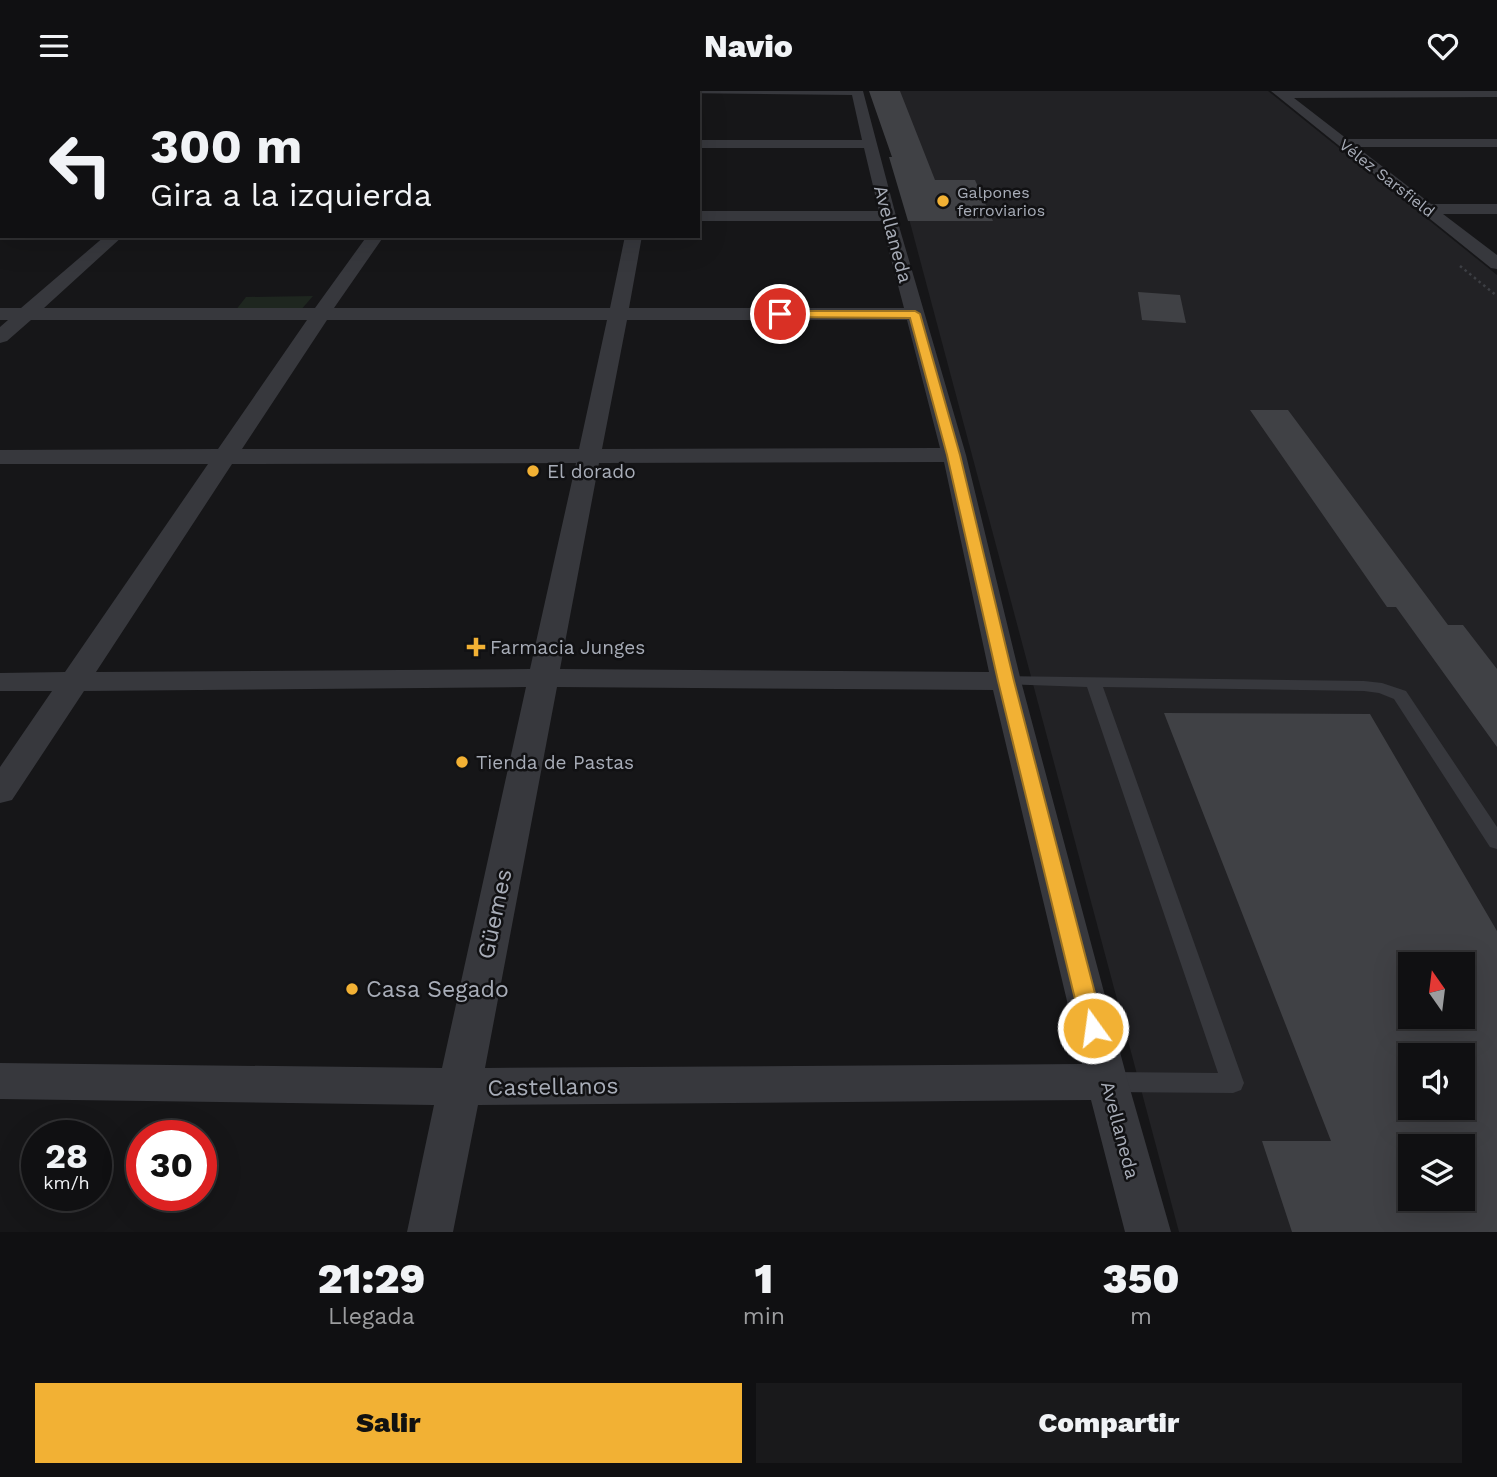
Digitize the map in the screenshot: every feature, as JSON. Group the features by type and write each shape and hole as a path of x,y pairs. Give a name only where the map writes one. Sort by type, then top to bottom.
{"street":[{"path":"700,92 857,91"},
{"name":"Avellaneda","path":"857,91 888,216 954,455 1006,681 1148,1232"},
{"path":"1278,92 1497,93"},
{"name":"Vélez Sarsfield","path":"1278,92 1497,264"},
{"path":"1474,92 1497,106"},
{"path":"1343,143 1497,143"},
{"path":"700,144 870,144"},
{"path":"1426,209 1497,209"},
{"path":"700,216 888,216"},
{"path":"0,337 113,238"},
{"path":"0,792 375,238"},
{"name":"Güemes","path":"429,1232 634,238"},
{"path":"0,314 915,314"},
{"path":"0,457 954,455"},
{"path":"0,682 544,678 1006,681"},
{"name":"Castellanos","path":"0,1081 459,1087 1107,1081"}],"lane":[{"path":"1006,681 1364,685 1400,695 1497,842"},
{"path":"1093,681 1233,1083 1107,1081"}],"shaded area":[{"path":"875,91 1268,91 1497,275 1497,1232 1179,1232"},
{"path":"313,296 300,311 235,311 246,297"}],"building":[{"name":"Galpones ferroviarios","path":"869,91 900,91 935,180 975,180 993,221 908,221 889,157 892,157"},
{"path":"1138,292 1180,295 1186,323 1142,320"},
{"path":"1250,410 1288,410 1448,625 1463,625 1497,669 1497,747 1396,607 1387,607"},
{"path":"1164,713 1370,714 1497,931 1497,1232 1292,1232 1262,1141 1331,1141"}],"place":[{"name":"Galpones ferroviarios","path":"943,201"},
{"name":"El dorado","path":"533,471"},
{"name":"Farmacia Junges","path":"476,647"},
{"name":"Tienda de Pastas","path":"462,762"},
{"name":"Casa Segado","path":"352,989"}],"route":[{"path":"780,314 915,314 954,455 1006,681 1093,1028"}]}
